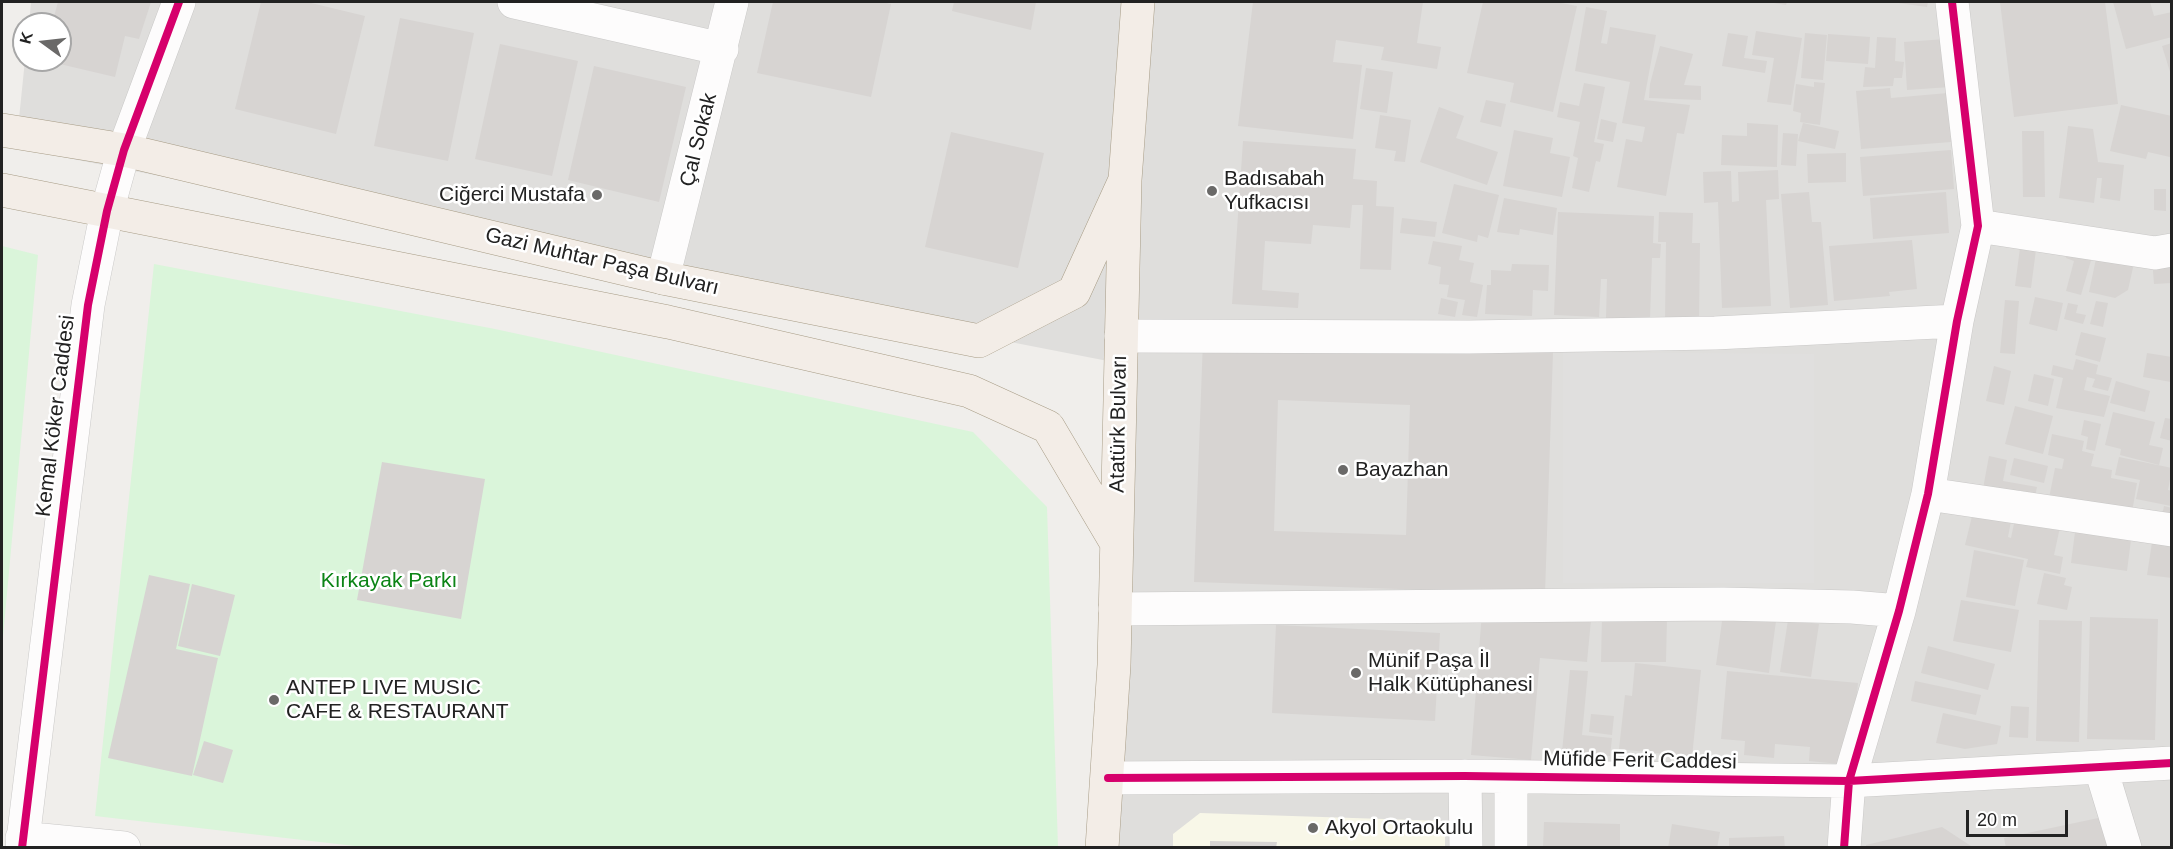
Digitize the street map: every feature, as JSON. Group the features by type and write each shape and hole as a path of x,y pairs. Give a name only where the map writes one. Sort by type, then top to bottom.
{"main road":[{"name":"Atatürk Bulvarı","path":"1102,848 1108,778 1115,609 1125,180 1138,2"},
{"name":"Gazi Muhtar Paşa Bulvarı","path":"2,130 124,150 663,278 979,341 1074,292 1125,180"},
{"name":"Gazi Muhtar Paşa Bulvarı","path":"2,190 668,322 969,391 1048,427 1116,542"}],"street":[{"name":"Kemal Köker Caddesi","path":"22,843 88,305 107,211 124,150 179,2"},
{"path":"514,2 722,49"},
{"name":"Çal Sokak","path":"663,278 732,2"},
{"path":"1844,848 1849,782 1899,612 1928,494 1957,321 1978,226 1952,2"},
{"path":"1978,226 2155,253 2172,250"},
{"path":"1121,336 1469,337 1715,333 1957,321"},
{"path":"1928,494 2172,530"},
{"path":"1115,609 1723,604 1852,607 1899,612"},
{"name":"Müfide Ferit Caddesi","path":"1108,778 1465,776 1849,782 2101,769 2172,763"},
{"path":"2101,769 2125,848"},
{"path":"1465,776 1466,848"},
{"path":"1511,777 1511,848"},
{"path":"22,843 124,848"}],"shaded area":[{"path":"31,2 2171,2 2171,847 1093,847 1113,362 16,148 24,72 72,72 72,12 30,12"},
{"path":"1563,352 1814,354 1814,583 1563,583"},
{"name":"Akyol Ortaokulu","path":"1200,813 1445,821 1445,847 1173,848 1173,834"}],"green space":[{"path":"2,246 38,255 2,648"},
{"name":"Kırkayak Parkı","path":"154,264 495,329 973,432 1047,507 1058,847 372,848 95,816"}],"building":[{"path":"58,2 151,2 139,39 125,36 115,77 72,67 72,12 55,12"},
{"path":"261,2 307,2 365,16 336,134 235,109"},
{"path":"773,2 882,2 891,4 871,97 757,73"},
{"path":"954,2 1036,2 1031,30 952,11"},
{"path":"1253,2 1423,2 1417,43 1441,47 1437,69 1381,60 1384,47 1336,40 1333,62 1362,65 1353,139 1238,126"},
{"path":"1483,2 1556,2 1577,6 1553,112 1510,102 1514,83 1467,73"},
{"path":"1768,2 1787,2 1786,5"},
{"path":"1891,2 1928,2 1927,7"},
{"path":"2000,2 2105,2 2118,104 2014,117"},
{"path":"2113,2 2150,2 2154,16 2172,12 2172,37 2126,49"},
{"path":"1586,7 1607,11 1601,43 1607,44 1610,27 1656,35 1644,100 1690,105 1684,134 1677,133 1666,196 1617,187 1626,139 1642,142 1645,127 1622,123 1630,82 1575,71"},
{"path":"400,18 474,33 448,161 374,146"},
{"path":"1756,31 1802,38 1791,105 1767,102 1774,58 1752,55"},
{"path":"1728,33 1748,36 1744,58 1767,61 1765,73 1722,66"},
{"path":"1805,33 1827,35 1823,80 1801,78"},
{"path":"1828,34 1870,37 1868,64 1826,61"},
{"path":"1877,37 1896,38 1895,61 1904,62 1902,78 1894,78 1893,86 1863,87 1865,67 1875,68"},
{"path":"1946,39 1950,87 1907,90 1904,42"},
{"path":"2172,43 2172,75 2171,75 2162,46"},
{"path":"500,44 578,61 552,176 475,159"},
{"path":"1660,46 1693,54 1684,85 1701,86 1701,100 1649,98 1650,84"},
{"path":"594,66 686,87 659,202 568,180"},
{"path":"1366,68 1393,72 1387,113 1360,109"},
{"path":"1814,82 1825,83 1820,125 1800,122 1801,113 1793,111 1796,84 1814,87"},
{"path":"1584,83 1605,87 1594,142 1604,144 1600,162 1596,161 1589,192 1572,188 1578,158 1573,156 1580,122 1557,117 1560,102 1579,106"},
{"path":"1890,88 1891,98 1948,93 1951,142 1861,149 1856,91"},
{"path":"1486,100 1506,104 1501,127 1480,122"},
{"path":"2121,105 2172,116 2170,157 2148,152 2146,159 2110,151"},
{"path":"1439,107 1464,116 1456,138 1498,152 1487,185 1420,162"},
{"path":"1380,115 1411,120 1405,162 1394,161 1396,151 1375,148"},
{"path":"1601,119 1617,123 1613,142 1597,139"},
{"path":"1747,123 1778,125 1777,167 1721,165 1722,135 1747,136"},
{"path":"1803,123 1839,131 1835,149 1798,141"},
{"path":"2068,126 2093,129 2098,162 2124,165 2120,201 2100,198 2102,178 2097,178 2094,203 2059,198"},
{"path":"1514,130 1553,138 1550,153 1570,157 1562,197 1503,186"},
{"path":"2022,131 2044,131 2045,197 2023,197"},
{"path":"951,132 1044,153 1018,268 925,247"},
{"path":"1783,133 1798,134 1796,166 1781,165"},
{"path":"1243,141 1356,149 1353,179 1377,181 1376,206 1394,207 1391,270 1360,269 1363,205 1352,205 1350,228 1313,225 1311,244 1265,241 1262,290 1299,293 1298,308 1232,304"},
{"path":"1951,150 1954,189 1863,196 1860,157"},
{"path":"1846,153 1846,182 1808,183 1807,154"},
{"path":"1778,170 1779,199 1766,200 1771,306 1722,308 1718,202 1704,203 1703,172 1731,171 1732,202 1739,201 1738,172"},
{"path":"1454,184 1499,195 1488,238 1478,235 1477,242 1442,233"},
{"path":"2154,189 2166,189 2166,211 2154,210"},
{"path":"1809,192 1812,222 1821,222 1828,305 1790,308 1781,194"},
{"path":"1946,192 1949,233 1873,239 1870,198"},
{"path":"1504,198 1557,208 1553,235 1520,229 1519,235 1497,232"},
{"path":"1558,212 1654,216 1653,243 1661,244 1660,258 1652,258 1650,319 1606,318 1607,279 1601,279 1599,317 1554,315"},
{"path":"1659,212 1693,213 1692,243 1700,243 1699,322 1665,322 1666,242 1658,242"},
{"path":"1402,218 1437,222 1435,237 1400,233"},
{"path":"1912,240 1917,289 1889,292 1890,296 1834,301 1829,246"},
{"path":"1433,241 1462,246 1459,260 1474,263 1470,282 1483,285 1477,317 1462,315 1465,300 1447,297 1449,285 1439,284 1441,267 1428,264"},
{"path":"2037,242 2031,288 2015,286 2020,248"},
{"path":"2068,250 2092,257 2081,295 2066,291 2074,261 2066,258"},
{"path":"2097,254 2134,263 2128,290 2115,298 2089,292"},
{"path":"2172,256 2172,283 2154,284 2152,258"},
{"path":"1512,264 1549,265 1548,291 1533,290 1532,316 1485,314 1487,285 1491,285 1491,270 1511,271"},
{"path":"2035,297 2063,303 2057,331 2029,324"},
{"path":"1441,298 1458,302 1455,317 1438,314"},
{"path":"2005,300 2019,301 2015,354 2000,353"},
{"path":"2096,301 2108,303 2103,327 2090,324"},
{"path":"2068,303 2078,305 2076,313 2086,315 2083,324 2064,319"},
{"path":"2081,332 2106,338 2100,362 2075,355"},
{"path":"1203,340 1553,352 1545,594 1194,582","holes":["1278,400 1410,405 1406,535 1274,531"]},
{"path":"2147,353 2172,357 2171,382 2143,377"},
{"path":"2076,359 2098,365 2096,374 2112,378 2108,391 2092,387 2095,379 2087,377 2084,390 2110,396 2104,417 2056,408 2063,378 2051,375 2053,365 2073,370"},
{"path":"1994,366 2011,371 2004,405 1986,401"},
{"path":"2034,374 2054,379 2048,406 2028,401"},
{"path":"2116,381 2150,391 2145,412 2110,403"},
{"path":"2015,406 2053,416 2043,454 2005,444"},
{"path":"2113,412 2155,422 2149,445 2163,448 2159,465 2120,455 2121,449 2105,445"},
{"path":"2165,418 2172,419 2172,441 2160,438"},
{"path":"2084,420 2101,424 2095,451 2086,449 2088,437 2081,435"},
{"path":"2052,434 2084,441 2082,451 2094,454 2091,466 2112,470 2111,478 2137,483 2131,518 2048,503 2055,468 2062,469 2064,459 2048,455"},
{"path":"1989,456 2007,460 2003,481 2037,487 2033,506 2024,504 2026,492 2019,490 2017,503 1982,494"},
{"path":"2119,457 2172,468 2168,490 2172,491 2171,506 2136,499 2140,480 2115,475"},
{"path":"2014,458 2048,466 2044,483 2010,475"},
{"path":"382,462 485,479 461,619 357,600"},
{"path":"2164,506 2172,508 2172,522 2161,520"},
{"path":"1974,508 2012,516 2008,537 2011,538 2016,514 2060,527 2054,555 2063,557 2060,574 2026,567 2028,559 1965,545"},
{"path":"2076,524 2132,532 2127,571 2071,563"},
{"path":"2153,536 2172,538 2172,578 2147,575"},
{"path":"1974,550 2024,560 2015,606 1966,597"},
{"path":"2044,573 2066,578 2064,585 2072,587 2067,610 2037,604"},
{"path":"149,575 190,584 176,649 218,658 192,776 108,758"},
{"path":"192,584 235,595 220,656 178,646"},
{"path":"1961,600 2019,610 2011,652 1953,641"},
{"path":"1482,612 1591,620 1587,662 1540,658 1531,760 1471,755"},
{"path":"1723,614 1776,621 1769,673 1716,665"},
{"path":"1602,617 1667,618 1666,662 1601,662"},
{"path":"2090,617 2158,619 2155,740 2087,739"},
{"path":"1788,620 1819,624 1811,677 1780,672"},
{"path":"2039,620 2082,621 2079,742 2036,741"},
{"name":"Münif Paşa İl Halk Kütüphanesi","path":"1276,625 1440,633 1435,721 1272,713"},
{"path":"1928,646 1995,664 1988,690 1921,673"},
{"path":"1635,663 1701,670 1692,757 1619,749 1625,695 1632,696"},
{"path":"1570,670 1588,671 1582,735 1612,738 1610,756 1562,752"},
{"path":"1727,671 1858,683 1850,765 1809,761 1810,747 1775,744 1774,758 1744,755 1745,741 1721,739"},
{"path":"1915,681 1981,695 1976,715 1911,701"},
{"path":"2011,706 2029,707 2028,738 2009,737"},
{"path":"1943,713 2001,726 1997,744 1965,749 1936,743"},
{"path":"1591,714 1614,716 1612,735 1589,732"},
{"path":"204,741 233,750 223,783 193,775"},
{"path":"2103,817 2110,848 2006,848 2004,838"},
{"path":"1544,822 1620,824 1620,848 1543,848"},
{"path":"1672,824 1720,832 1717,848 1668,848"},
{"path":"1942,827 1974,848 1866,848 1866,845"},
{"path":"1784,836 1785,848 1729,848 1729,838"},
{"path":"1210,841 1277,842 1276,848 1210,848"}],"cycle path":[{"path":"22,848 88,305 107,211 124,150 179,2"},
{"path":"1844,848 1849,781 1899,611 1928,494 1957,321 1978,226 1952,2"},
{"path":"1108,778 1465,776 1849,781 2172,763"}],"place":[{"name":"Badısabah Yufkacısı","path":"1212,191"},
{"name":"Ciğerci Mustafa","path":"597,195"},
{"name":"Bayazhan","path":"1343,470"},
{"name":"Münif Paşa İl Halk Kütüphanesi","path":"1356,673"},
{"name":"ANTEP LIVE MUSIC CAFE & RESTAURANT","path":"274,700"},
{"name":"Akyol Ortaokulu","path":"1313,828"}]}
